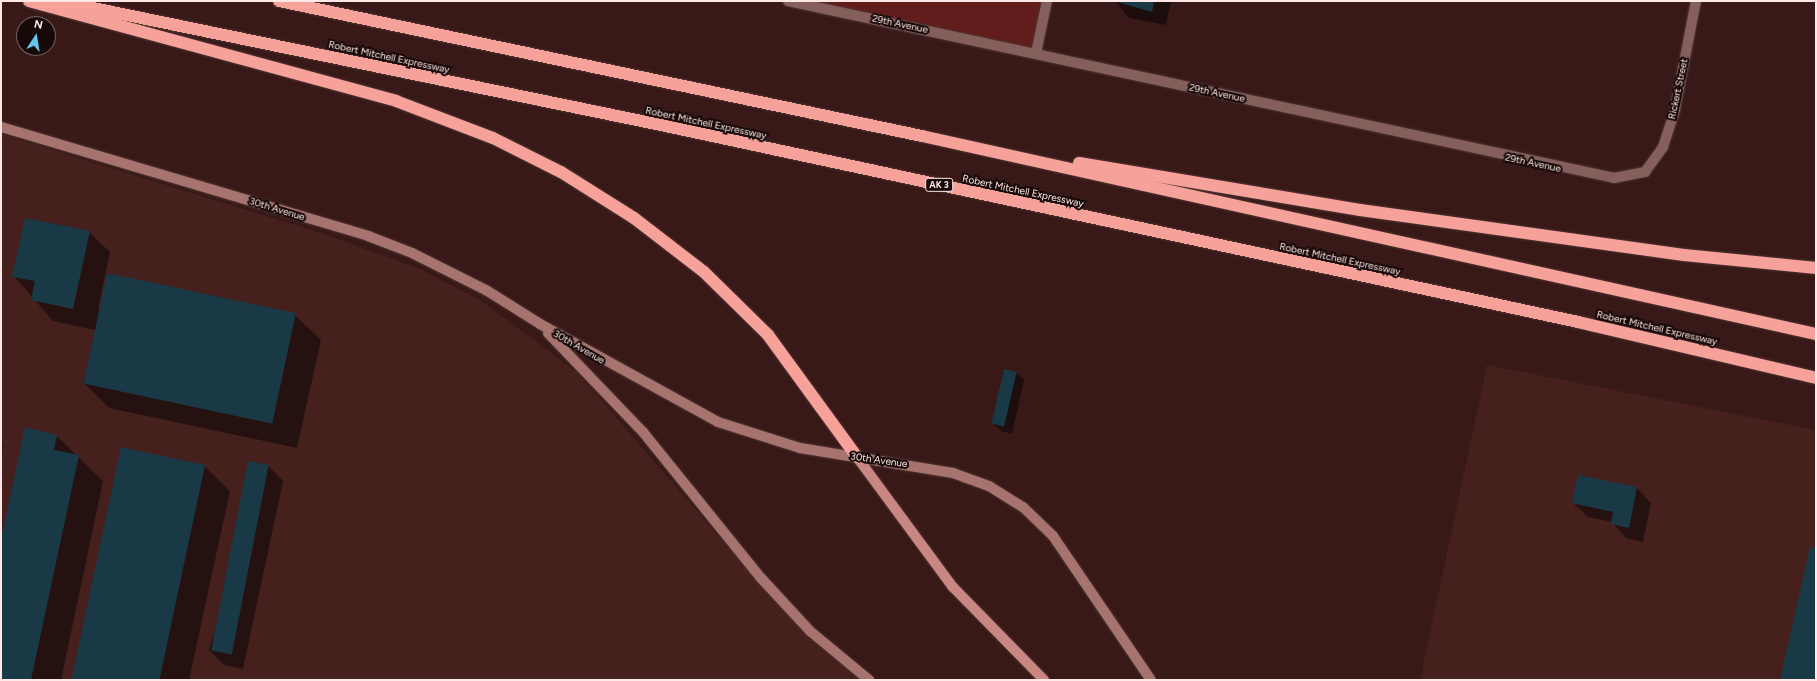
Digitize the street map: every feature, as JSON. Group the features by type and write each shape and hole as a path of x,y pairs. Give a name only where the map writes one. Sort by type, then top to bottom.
{"highway":[{"path":"29,1 396,101 493,138 561,172 634,218 704,272 768,335 857,457"},
{"name":"Robert Mitchell Expressway","path":"59,1 661,125 1578,322 1816,378"},
{"path":"279,1 922,136 1816,334"},
{"path":"922,136 1360,210 1684,255 1816,268"}],"main road":[{"name":"30th Avenue","path":"1,127 368,236 444,268 540,324 718,422 800,448 953,473 990,486 1022,508 1053,536 1079,570 1152,680"},
{"name":"30th Avenue","path":"540,324 643,432 772,590 810,631 870,680"},
{"path":"857,457 953,587 1044,680"}],"street":[{"name":"29th Avenue","path":"788,1 1036,52 1570,171 1614,178 1645,172"},
{"path":"1036,52 1047,1"},
{"name":"Rickert Street","path":"1645,172 1663,147 1675,109 1696,1"}],"shaded area":[{"path":"789,1 1044,1 1036,53"},
{"path":"1,134 324,234 420,269 483,302 578,373 767,593 810,639 862,680 1,680"},
{"path":"1487,365 1816,430 1816,680 1420,680"}],"building":[{"path":"1114,1 1154,1 1152,12"},
{"path":"25,218 90,231 73,309 31,300 35,281 12,277"},
{"path":"107,273 296,313 272,424 84,384"},
{"path":"1004,369 1017,372 1004,426 991,424"},
{"path":"25,427 57,435 54,450 79,455 31,680 1,680 1,540"},
{"path":"121,447 205,465 159,680 72,680"},
{"path":"248,461 269,465 232,654 211,650"},
{"path":"1578,475 1637,487 1629,528 1611,524 1613,512 1572,503"},
{"path":"1810,547 1816,548 1816,680 1780,680"}]}
